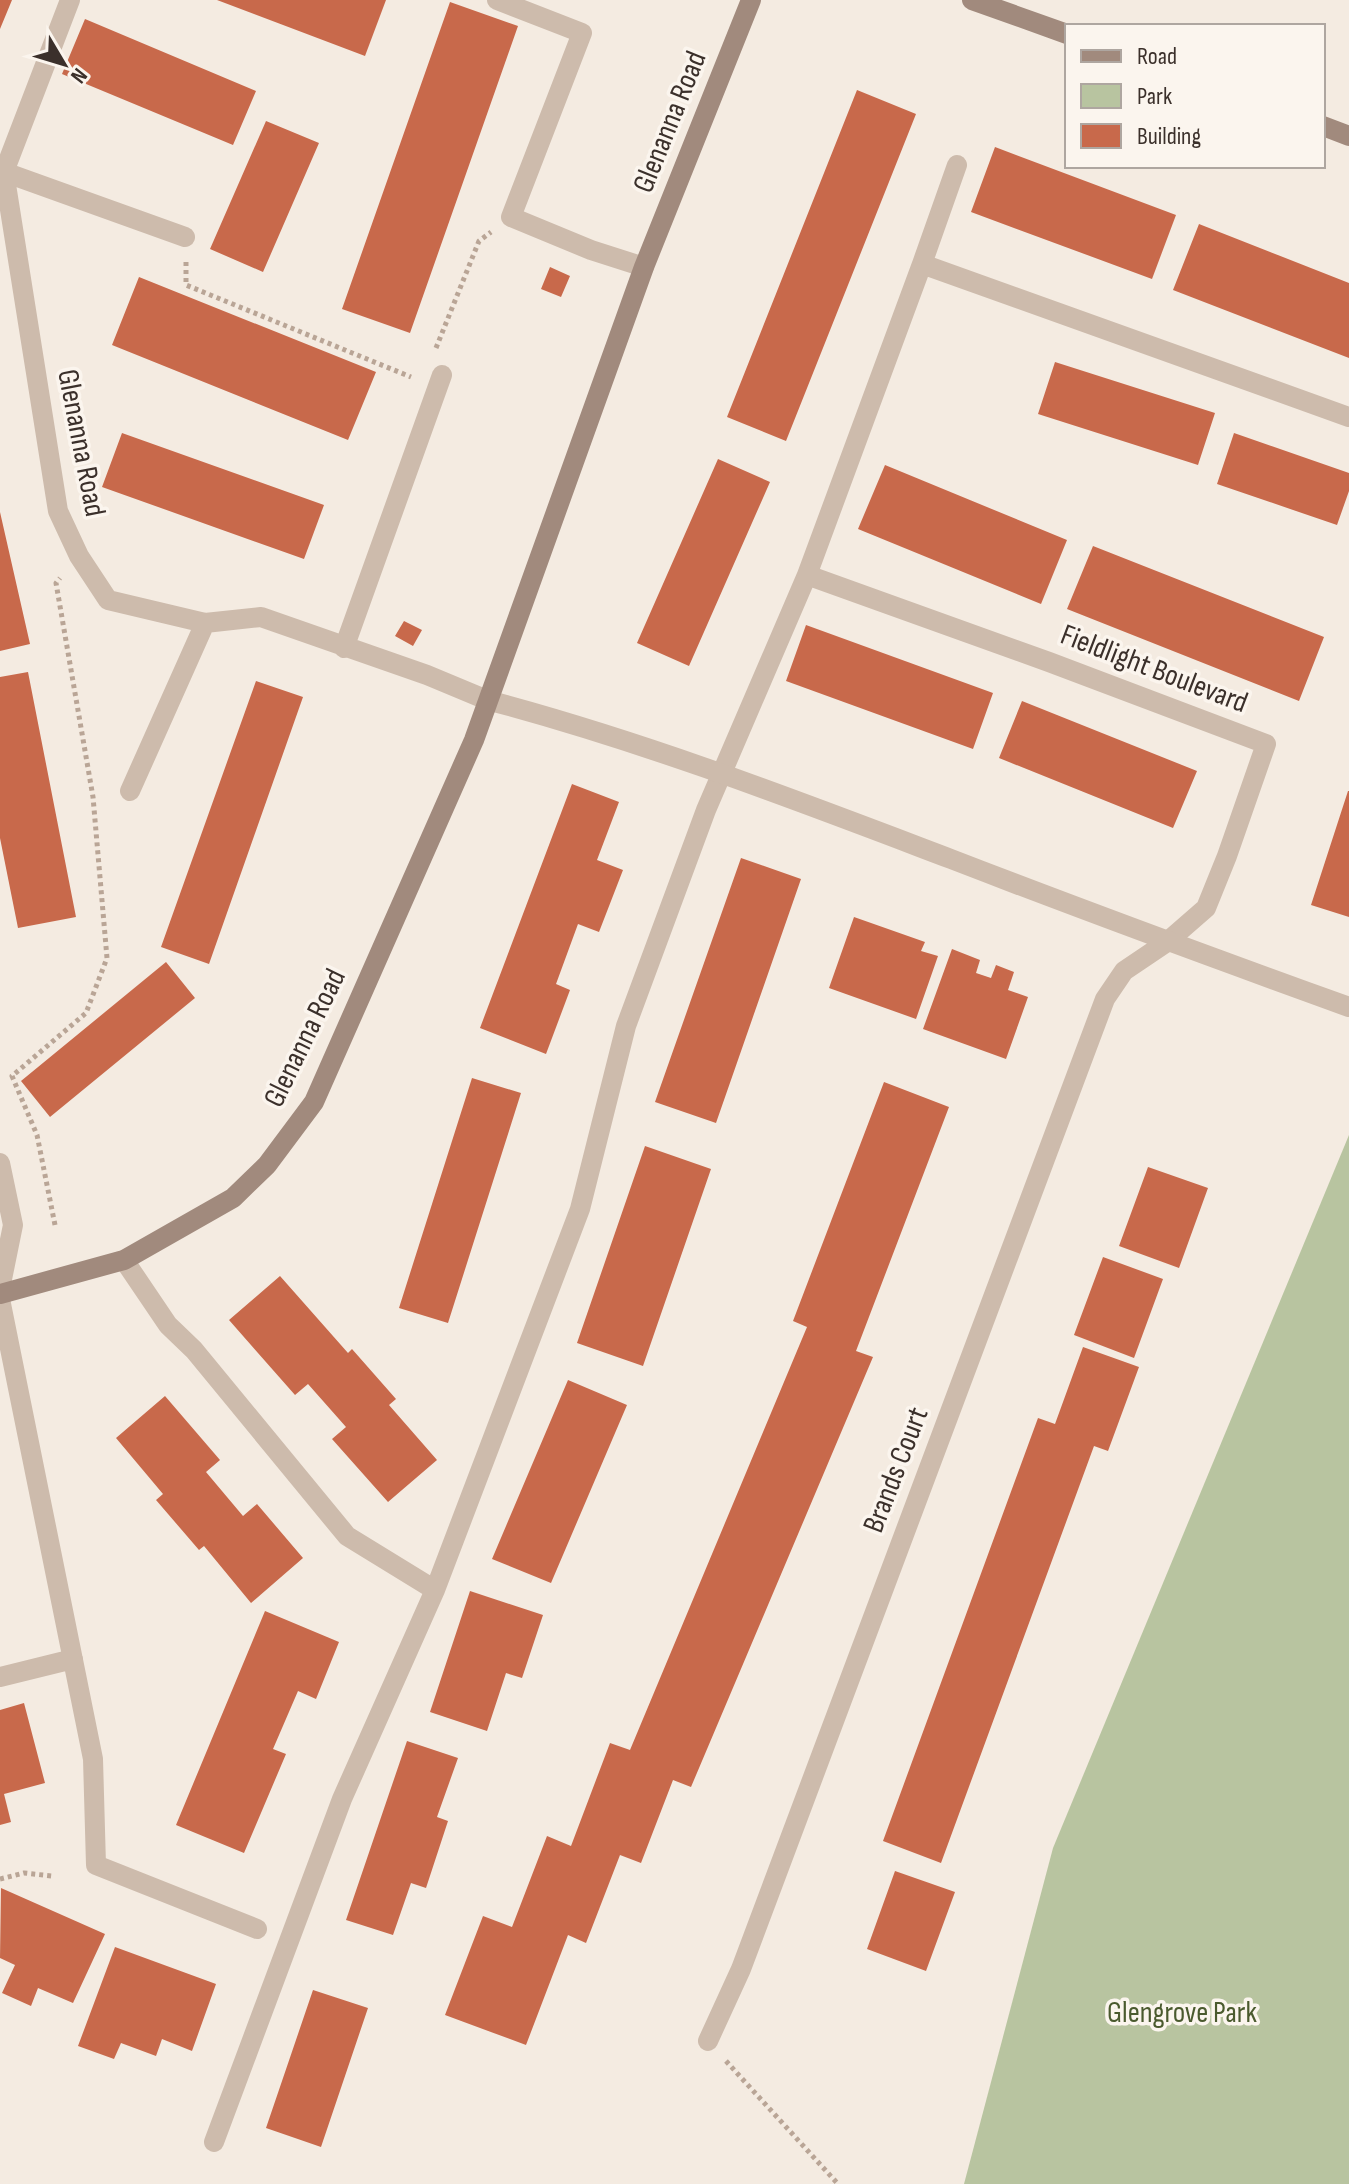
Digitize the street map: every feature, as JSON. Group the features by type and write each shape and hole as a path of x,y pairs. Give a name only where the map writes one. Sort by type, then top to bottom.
{"street":[{"path":"70,0 4,172 185,237"},
{"path":"497,0 582,33 511,217 591,250 644,267"},
{"name":"Glenanna Road","path":"0,1294 124,1260 233,1198 267,1165 314,1102 474,740 644,267 751,0"},
{"path":"972,0 1065,33"},
{"path":"1325,127 1349,136"},
{"path":"214,2142 342,1799 435,1590 580,1209 626,1026 706,810 807,575 957,165"},
{"name":"Glenanna Road","path":"4,172 58,511 79,556 108,600 205,623 261,617 427,675 487,700"},
{"path":"922,264 1349,417"},
{"path":"344,648 442,375"},
{"name":"Fieldlight Boulevard","path":"807,575 1266,744 1206,908 1167,942"},
{"path":"130,791 205,623"},
{"path":"487,700 545,715 723,772 1167,942 1349,1007"},
{"name":"Brands Court","path":"708,2041 741,1969 1105,999 1124,971 1167,942"},
{"path":"0,1163 13,1225 0,1294 24,1430 93,1759 96,1865 257,1929"},
{"path":"124,1260 168,1325 194,1350 347,1536 435,1590"},
{"path":"0,1677 73,1659"}],"path":[{"path":"442,375 434,353 479,241 511,217"},
{"path":"185,237 186,285 416,379"},
{"path":"55,1225 37,1135 12,1076 86,1013 107,958 93,797 56,583 79,556"},
{"path":"0,1879 24,1873 52,1876"},
{"path":"708,2041 838,2184"}],"green space":[{"name":"Glengrove Park","path":"1349,1135 1349,2184 964,2184 1053,1848"}],"building":[{"path":"0,0 12,0 0,29"},
{"path":"217,0 386,0 365,56"},
{"path":"450,2 518,26 410,333 342,309"},
{"path":"85,19 256,91 233,145 62,74"},
{"path":"857,90 916,114 786,441 727,417"},
{"path":"266,121 319,143 263,272 210,249"},
{"path":"995,147 1176,215 1152,279 971,212"},
{"path":"1199,224 1349,283 1349,358 1173,290"},
{"path":"550,267 570,276 561,297 541,289"},
{"path":"139,277 376,372 348,440 112,345"},
{"path":"1055,362 1215,413 1198,465 1038,414"},
{"path":"122,433 324,505 304,559 102,487"},
{"path":"1234,433 1349,473 1349,491 1337,525 1217,484"},
{"path":"718,459 770,482 689,666 637,643"},
{"path":"885,465 1067,540 1041,604 858,529"},
{"path":"0,512 30,644 0,651"},
{"path":"1093,546 1324,637 1299,701 1067,609"},
{"path":"404,621 422,630 413,646 395,636"},
{"path":"806,625 993,693 973,749 786,681"},
{"path":"28,672 76,917 18,928 0,838 0,677"},
{"path":"256,681 303,697 209,964 161,947"},
{"path":"1022,701 1197,771 1173,828 999,758"},
{"path":"572,784 619,802 597,860 623,870 599,932 578,924 556,984 570,990 546,1054 480,1028"},
{"path":"1349,791 1349,917 1311,905"},
{"path":"741,858 801,879 716,1123 655,1102"},
{"path":"854,917 925,942 921,951 938,956 916,1019 829,988"},
{"path":"952,949 980,960 976,973 991,978 996,965 1014,972 1008,990 1028,997 1006,1059 923,1029"},
{"path":"166,962 195,998 50,1117 21,1081"},
{"path":"472,1078 521,1093 448,1323 399,1308"},
{"path":"884,1082 949,1107 856,1351 873,1357 691,1787 673,1780 641,1863 620,1855 586,1943 568,1935 526,2045 445,2015 483,1916 512,1927 547,1836 571,1846 610,1743 630,1750 807,1327 793,1321"},
{"path":"645,1146 711,1169 643,1366 577,1343"},
{"path":"1148,1167 1208,1188 1179,1268 1119,1246"},
{"path":"1103,1257 1163,1279 1134,1358 1074,1335"},
{"path":"280,1276 348,1353 352,1349 396,1399 389,1405 437,1460 388,1502 332,1439 346,1427 308,1384 295,1395 229,1320"},
{"path":"1083,1347 1139,1367 1108,1451 1094,1446 941,1863 883,1841 1038,1418 1055,1424"},
{"path":"568,1380 627,1405 551,1583 492,1559"},
{"path":"165,1396 220,1460 206,1472 243,1516 257,1504 303,1558 251,1603 204,1546 199,1550 156,1500 163,1494 116,1438"},
{"path":"470,1591 543,1615 522,1678 506,1673 487,1731 430,1712"},
{"path":"265,1611 339,1642 316,1699 298,1691 273,1749 286,1754 244,1853 176,1825"},
{"path":"24,1703 45,1783 4,1794 11,1822 0,1825 0,1710"},
{"path":"407,1741 458,1758 437,1817 448,1821 426,1888 411,1883 393,1935 346,1920"},
{"path":"895,1871 955,1892 926,1971 867,1949"},
{"path":"1,1888 105,1934 73,2003 38,1988 31,2006 2,1993 15,1965 0,1958"},
{"path":"115,1947 216,1984 192,2051 162,2039 156,2056 121,2043 114,2059 78,2046"},
{"path":"313,1990 368,2008 321,2147 266,2128"}]}
